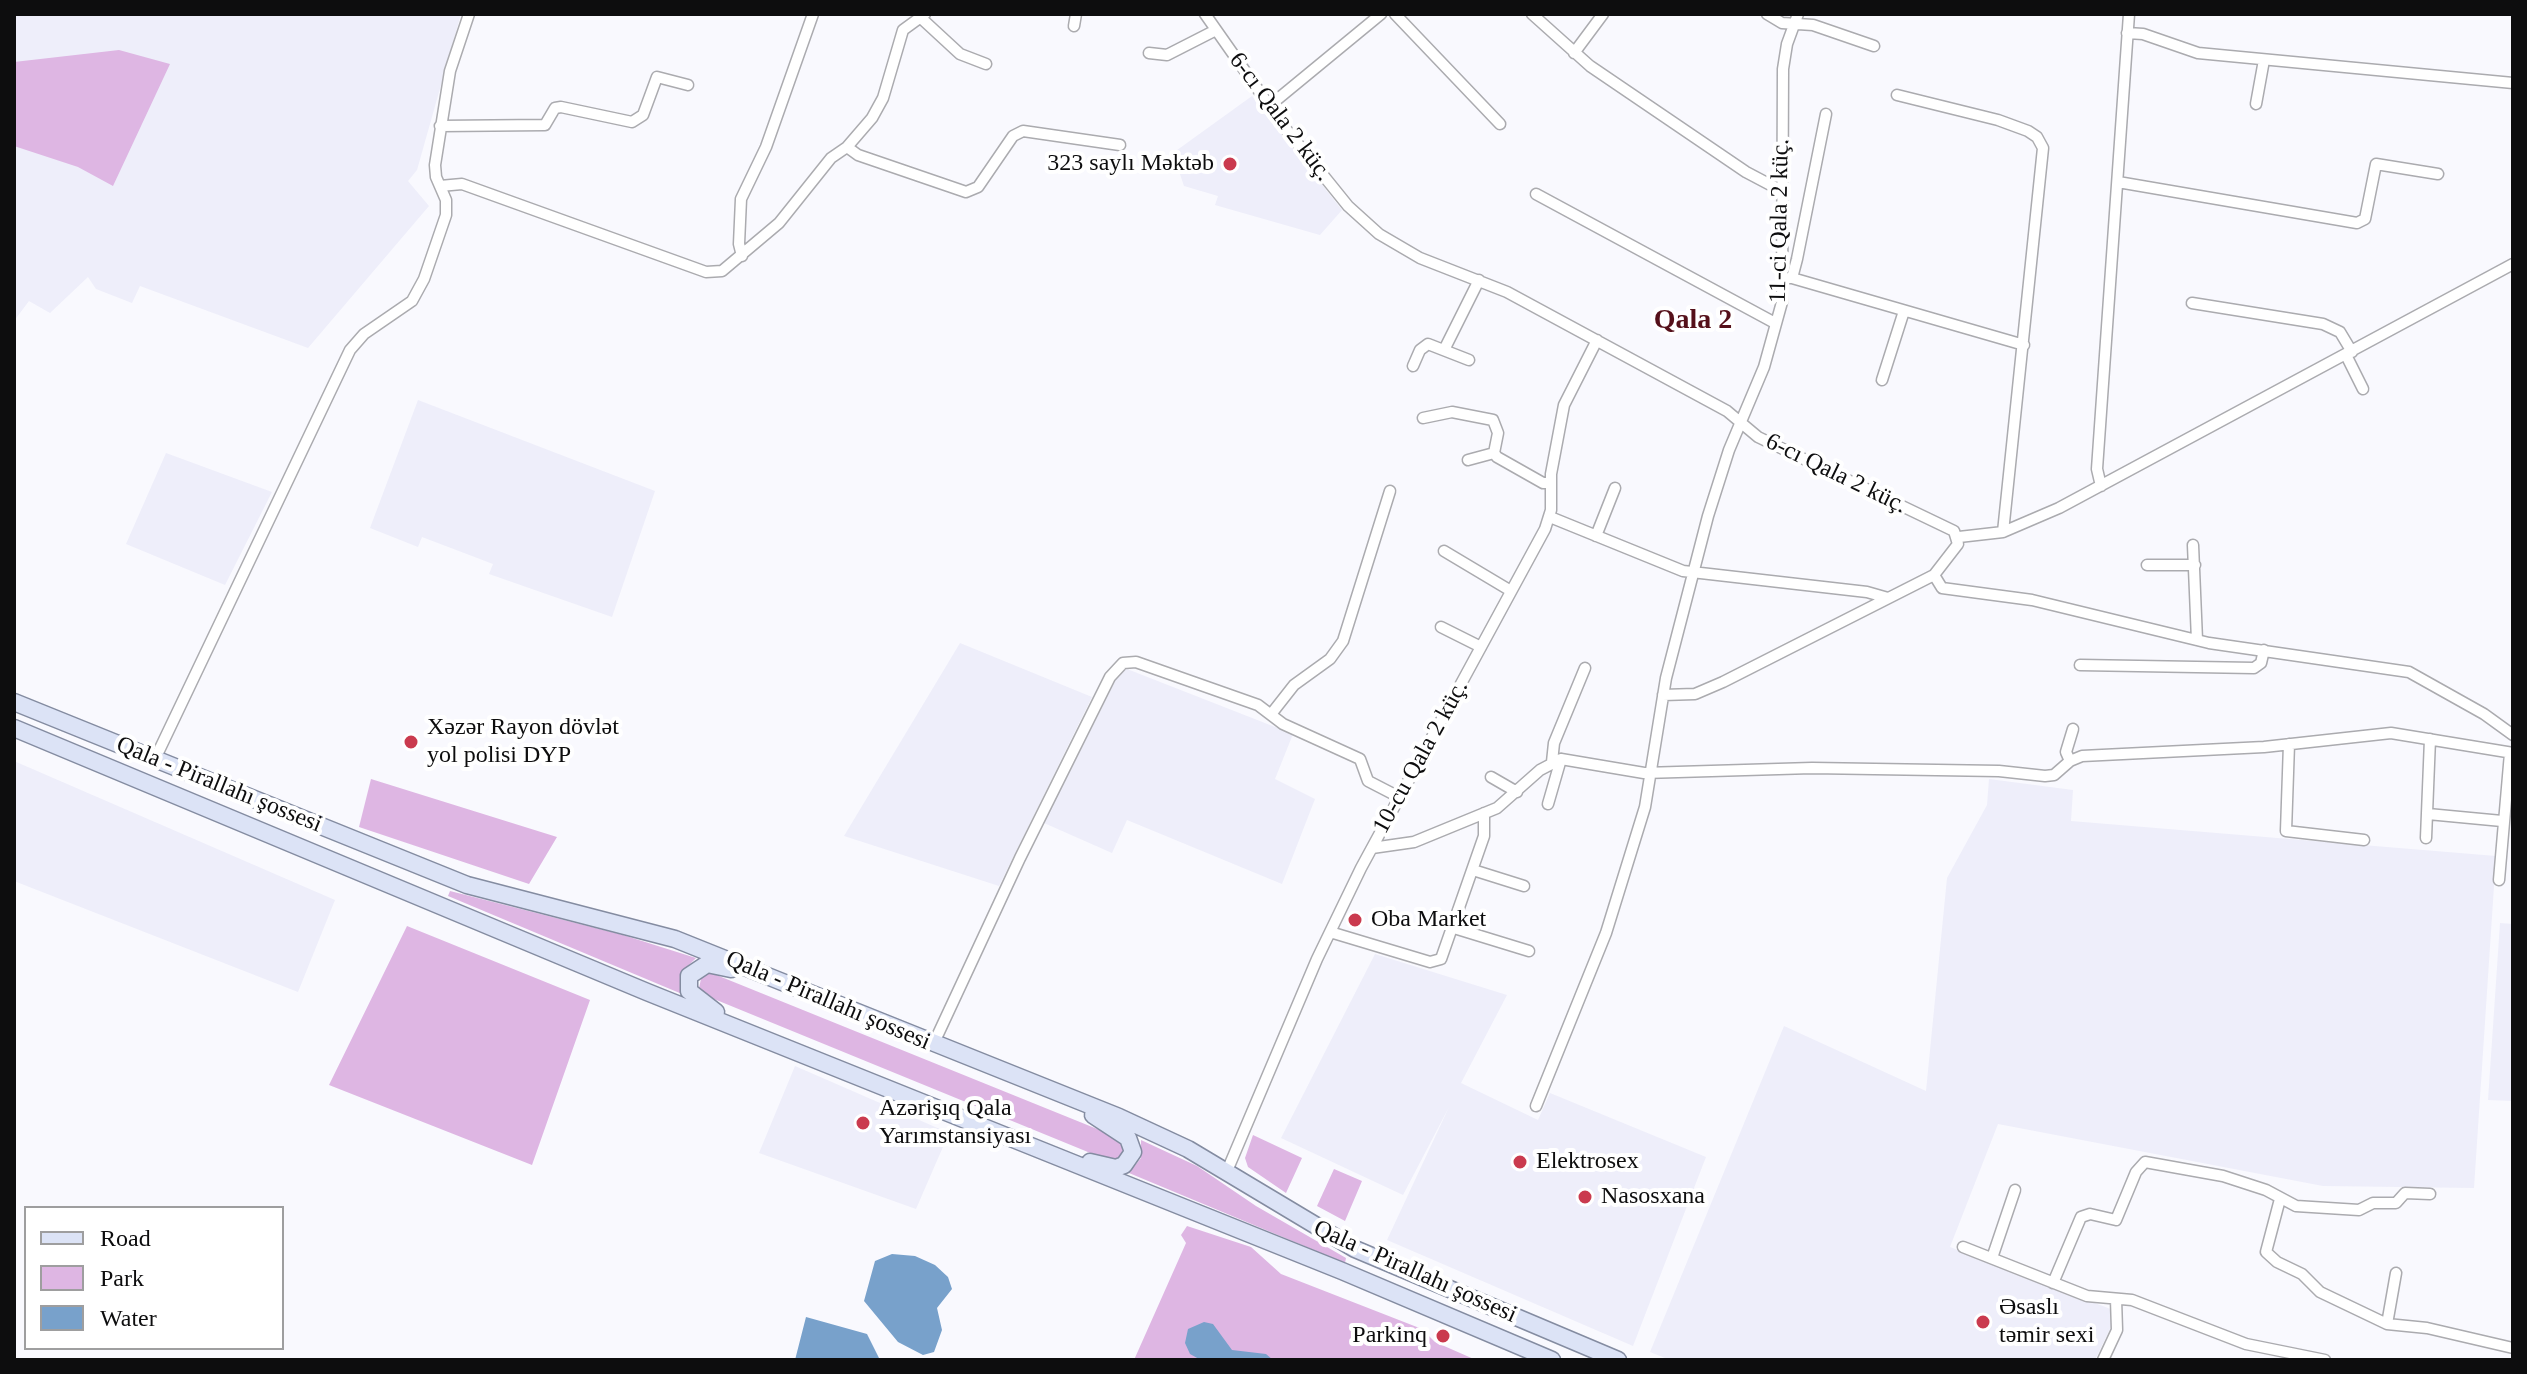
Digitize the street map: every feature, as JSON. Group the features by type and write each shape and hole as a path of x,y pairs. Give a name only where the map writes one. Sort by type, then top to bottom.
{"main road":[{"name":"Qala - Pirallahı şossesi","path":"14,702 467,885 649,930 1040,1085 1165,1137 1355,1249 1618,1360"},
{"name":"Qala - Pirallahı şossesi","path":"14,728 759,1037 1342,1271 1552,1360"},
{"path":"759,1037 694,998 689,991 689,976 700,966 718,965 790,985"},
{"path":"1011,1139 1104,1166 1116,1168 1129,1160 1133,1152 1128,1138 1040,1085"}],"street":[{"path":"155,759 350,350 364,334 403,309 418,292 446,215 434,171 450,71 469,14"},
{"path":"742,256 739,244 741,199 766,147 813,14"},
{"path":"1074,26 1076,14"},
{"name":"6-cı Qala 2 küç.","path":"1205,14 1268,107 1365,223 1401,248 1479,280 1597,340 1718,406 1758,437 1944,526 1959,537"},
{"path":"1268,107 1381,14"},
{"path":"1395,14 1500,124"},
{"path":"1532,14 1574,53 1746,172 1782,191"},
{"path":"1574,53 1603,14"},
{"path":"1767,14 1782,23 1796,19 1874,46"},
{"path":"2101,486 2097,469 2129,14"},
{"path":"440,186 462,184 711,274 722,271 779,223 831,158 847,147 883,98 903,30 923,16 960,54 986,64"},
{"name":"11-ci Qala 2 küç.","path":"1536,1106 1606,933 1653,772 1663,695 1693,573 1729,450 1764,367 1788,278 1779,253 1783,69 1796,19"},
{"path":"1149,53 1167,55 1216,30"},
{"path":"2127,33 2143,34 2186,51 2513,83"},
{"path":"2256,104 2264,60"},
{"path":"440,126 545,125 555,108 561,107 591,116 637,121 643,115 657,77 688,85"},
{"path":"1897,95 1998,120 2028,131 2041,143 2024,345 2003,532"},
{"path":"1826,114 1788,278 2024,345"},
{"path":"847,147 858,155 966,192 978,187 1013,136 1023,131 1120,145"},
{"path":"2118,182 2357,223 2365,219 2376,164 2438,174"},
{"path":"1536,194 1775,323"},
{"path":"1663,695 1695,694 1708,689 1934,575 1954,551 1959,537 2003,532 2101,486 2513,264"},
{"path":"1444,350 1479,280"},
{"path":"2192,303 2334,327 2349,353 2363,389"},
{"path":"1882,380 1904,311"},
{"name":"10-cu Qala 2 küç.","path":"1227,1171 1330,932 1550,517 1550,483 1564,405 1597,340"},
{"path":"1413,366 1423,346 1469,360"},
{"path":"1423,418 1452,412 1487,417 1496,425 1494,453"},
{"path":"1468,460 1494,453 1536,479 1550,483"},
{"path":"1596,536 1615,488"},
{"path":"1272,713 1294,685 1330,659 1343,641 1390,491"},
{"path":"1550,517 1693,573 1867,592 1888,598"},
{"path":"2193,545 2197,640"},
{"path":"1444,551 1511,591"},
{"path":"2147,565 2195,565"},
{"path":"1934,575 1946,590 2032,600 2197,640 2409,672 2484,714 2513,735"},
{"path":"1441,627 1481,647"},
{"path":"2080,665 2254,668 2261,663 2264,650"},
{"path":"933,1045 1020,858 1118,667 1136,662 1250,702 1272,713 1283,724 1360,759 1368,781 1399,797"},
{"path":"1548,804 1556,761 1554,743 1585,668"},
{"path":"2070,761 2066,752 2073,729"},
{"path":"1372,848 1414,842 1484,813 1556,761 1653,772 1856,768 1999,771 2045,776 2054,775 2070,761 2082,756 2402,734 2511,753 2502,821 2499,880"},
{"path":"2426,838 2426,753 2430,739"},
{"path":"2289,744 2286,831 2364,840"},
{"path":"1491,777 1517,792"},
{"path":"1330,932 1436,962 1454,928 1484,836 1484,813"},
{"path":"2428,814 2502,821"},
{"path":"1473,870 1524,886"},
{"path":"1454,928 1529,951"},
{"path":"2053,1283 2078,1220 2090,1214 2116,1220 2136,1172 2145,1162 2223,1176 2266,1190 2296,1206 2359,1210 2373,1203 2396,1203 2405,1193 2430,1194"},
{"path":"1992,1258 2015,1190"},
{"path":"2280,1199 2265,1244 2269,1256 2302,1274 2329,1297 2387,1324 2427,1328 2513,1348"},
{"path":"1963,1247 2087,1296 2147,1305 2246,1344 2325,1360"},
{"path":"2387,1324 2396,1273"},
{"path":"2103,1360 2117,1330 2116,1299"}],"shaded area":[{"path":"14,14 461,14 417,170 408,181 429,206 308,348 140,286 132,303 96,289 88,277 50,313 29,301 14,321"},
{"path":"1252,96 1342,210 1320,235 1215,205 1218,196 1184,186 1173,153"},
{"path":"418,400 655,491 612,617 489,574 493,564 422,537 418,547 370,528"},
{"path":"166,453 272,492 225,585 126,544"},
{"path":"960,643 1092,697 999,886 844,836"},
{"path":"1127,669 1293,734 1275,779 1315,799 1282,884 1127,820 1112,853 1044,823 1119,673"},
{"path":"14,761 335,900 298,992 14,881"},
{"path":"1989,779 2073,790 2071,821 2496,856 2474,1188 2323,1186 1998,1124 1950,1247 2113,1310 2114,1321 2095,1360 1670,1360 1650,1352 1784,1026 1926,1091 1947,878 1987,805"},
{"path":"2500,923 2513,924 2513,1101 2488,1100"},
{"path":"1375,954 1507,995 1461,1083 1538,1120 1550,1093 1706,1157 1633,1346 1387,1240 1449,1107 1403,1195 1281,1138"},
{"path":"795,1066 949,1133 916,1209 759,1153"}],"green space":[{"path":"119,50 170,64 113,186 78,167 14,146 14,62"},
{"path":"371,779 557,837 529,884 359,827"},
{"path":"450,891 623,935 696,958 682,972 682,994 448,896"},
{"path":"407,926 590,1000 532,1165 329,1085"},
{"path":"709,972 1117,1137 1125,1147 1122,1155 1114,1161 1105,1159 714,999 699,988 701,979"},
{"path":"1253,1135 1302,1158 1286,1193 1248,1167 1245,1158"},
{"path":"1141,1140 1197,1166 1256,1206 1346,1258 1345,1263 1129,1173 1141,1158"},
{"path":"1334,1169 1362,1181 1345,1221 1317,1206"},
{"path":"1187,1226 1251,1247 1281,1274 1422,1329 1435,1342 1476,1360 1134,1360 1186,1243 1181,1235"}],"water":[{"path":"892,1254 915,1256 935,1265 948,1277 952,1289 937,1308 942,1330 934,1352 923,1355 898,1342 864,1301 875,1261"},
{"path":"806,1317 867,1334 880,1360 795,1360"},
{"path":"1204,1322 1213,1324 1232,1350 1266,1354 1273,1360 1199,1359 1190,1354 1185,1343 1188,1329"}],"place":[{"name":"323 saylı Məktəb","path":"1230,164"},
{"name":"Xəzər Rayon dövlət yol polisi DYP","path":"411,742"},
{"name":"Oba Market","path":"1355,920"},
{"name":"Azərişıq Qala Yarımstansiyası","path":"863,1123"},
{"name":"Elektrosex","path":"1520,1162"},
{"name":"Nasosxana","path":"1585,1197"},
{"name":"Əsaslı təmir sexi","path":"1983,1322"},
{"name":"Parkinq","path":"1443,1336"}],"district":[{"name":"Qala 2","path":"1693,321"}]}
